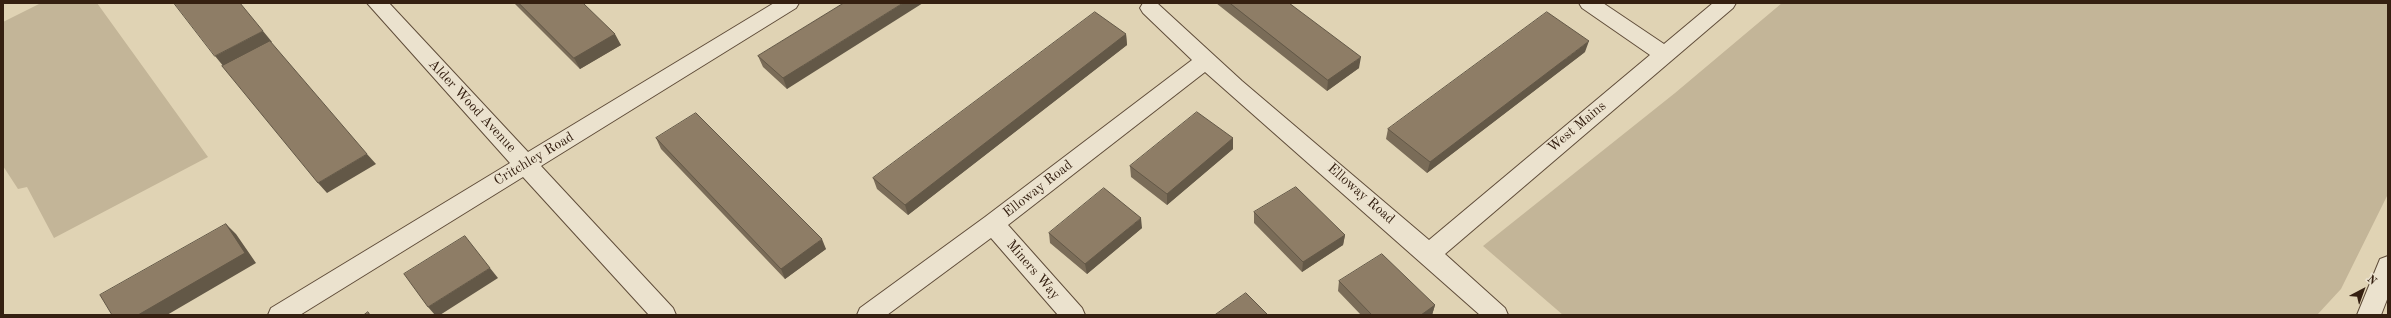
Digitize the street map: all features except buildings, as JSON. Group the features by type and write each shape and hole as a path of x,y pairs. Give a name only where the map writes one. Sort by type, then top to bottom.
{"street":[{"name":"Alder Wood Avenue","path":"377,3 664,315"},
{"name":"Critchley Road","path":"280,315 789,3"},
{"path":"1589,3 1663,54"},
{"name":"West Mains","path":"1430,253 1663,54 1726,3"},
{"name":"Elloway Road","path":"1150,8 1205,61 1430,253 1496,315"},
{"name":"Elloway Road","path":"869,315 993,224 1205,61"},
{"name":"Miners Way","path":"993,224 1073,315"},
{"path":"2369,315 2388,266"}],"shaded area":[{"path":"41,3 97,3 208,157 54,238 27,187 18,189 3,166 3,22"},
{"path":"1782,3 2388,3 2388,194 2341,289 2317,315 1563,315 1483,246 1675,93"}]}
